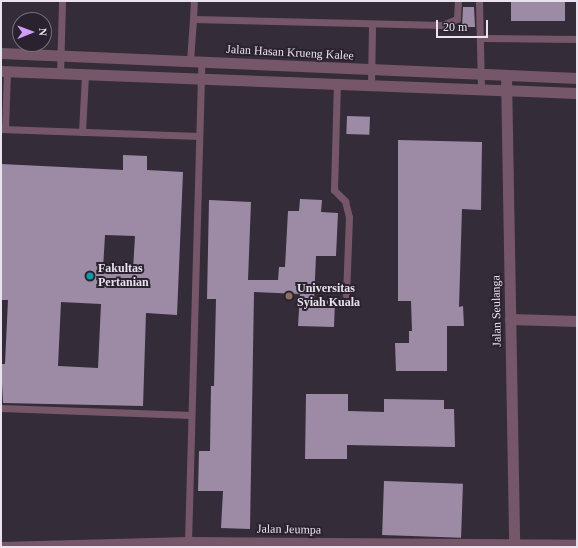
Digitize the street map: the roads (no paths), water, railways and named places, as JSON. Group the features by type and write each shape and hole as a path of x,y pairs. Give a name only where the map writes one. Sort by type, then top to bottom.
{"street":[{"name":"Jalan Hasan Krueng Kalee","path":"1,53 480,75 577,78"},
{"path":"4,72 336,82 481,90 577,93"},
{"name":"Jalan Seulanga","path":"506,75 514,546"},
{"path":"510,319 577,321"},
{"name":"Jalan Jeumpa","path":"1,547 188,542 514,546 577,545"}],"lane":[{"path":"60,74 62,1"},
{"path":"188,542 201,79 195,61 193,19 194,1"},
{"path":"193,19 442,25 457,19 458,1"},
{"path":"479,1 481,90"},
{"path":"371,84 372,24"},
{"path":"480,38 577,39"},
{"path":"4,72 3,129 199,136"},
{"path":"82,132 85,75"},
{"path":"336,82 334,190 345,201 349,217 346,295"},
{"path":"1,408 191,415"}],"place":[{"name":"Fakultas Pertanian","path":"90,276"},
{"name":"Universitas Syiah Kuala","path":"289,296"}]}
